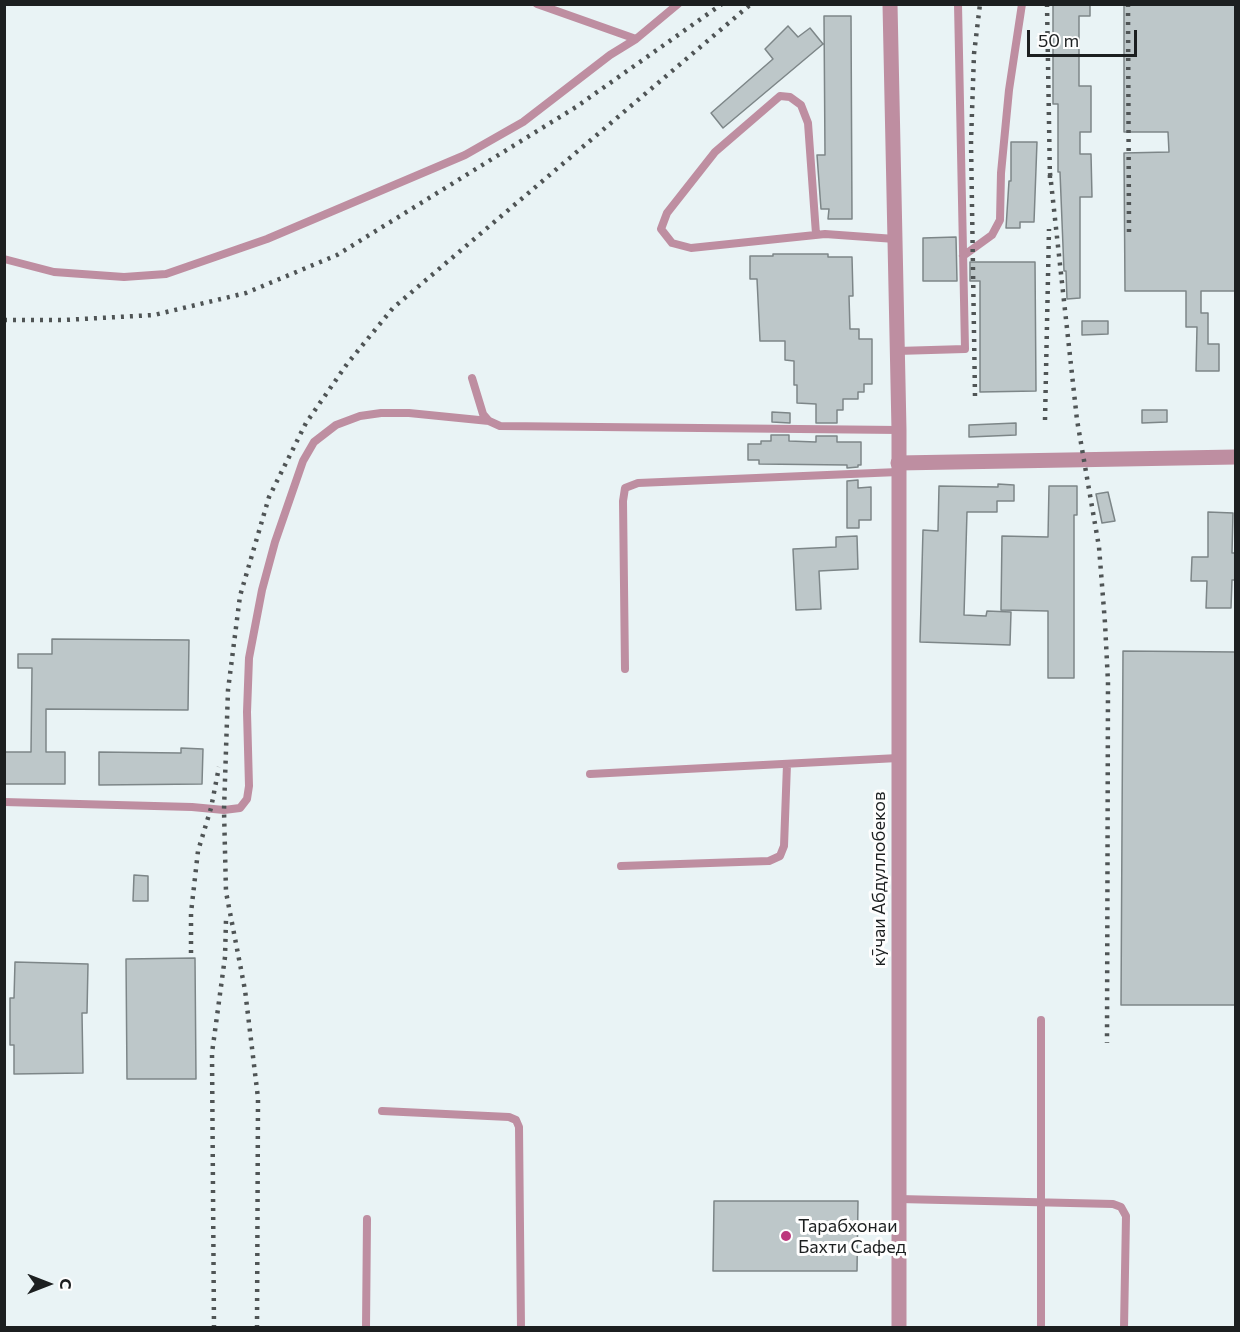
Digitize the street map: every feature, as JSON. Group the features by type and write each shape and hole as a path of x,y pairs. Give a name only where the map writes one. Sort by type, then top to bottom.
{"street":[{"name":"кӯчаи Абдуллобеков","path":"890,4 898,429 898,1328"},
{"path":"898,468 1236,457"}],"lane":[{"path":"537,4 636,39"},
{"path":"4,259 54,272 124,277 166,274 267,239 465,155 523,122 610,55 636,39 678,4"},
{"path":"897,351 965,349 958,4"},
{"path":"963,256 992,235 999,220 1009,90 1022,4"},
{"path":"816,234 808,123 801,105 790,97 780,96 715,152 667,213 662,229 672,243 692,248 816,234 895,239"},
{"path":"472,378 483,414 489,421"},
{"path":"4,802 192,807 224,810 240,808 247,799 249,786 247,712 249,658 262,590 275,542 303,461 314,442 336,425 360,416 409,413 489,421 500,426 531,428 898,429"},
{"path":"625,669 623,501 626,488 638,483 898,468"},
{"path":"590,774 898,758"},
{"path":"621,866 768,861 780,856 784,846 787,764"},
{"path":"1041,1020 1041,1328"},
{"path":"382,1111 509,1117 516,1120 519,1127 521,1328"},
{"path":"898,1199 1113,1204 1120,1207 1126,1216 1124,1328"},
{"path":"366,1328 367,1220"}],"building":[{"path":"1053,4 1090,4 1090,16 1079,16 1079,86 1091,86 1091,132 1080,132 1080,154 1091,154 1092,197 1080,197 1080,298 1067,299 1060,172 1058,172 1058,104 1053,104"},
{"path":"1124,4 1236,4 1236,291 1201,291 1201,313 1208,313 1208,344 1219,344 1219,371 1196,371 1197,327 1186,327 1186,291 1125,291 1124,153 1169,152 1168,132 1124,132"},
{"path":"824,16 851,16 852,219 828,219 829,209 821,209 817,155 825,155"},
{"path":"788,26 798,37 810,28 823,44 723,128 711,113 773,59 765,49"},
{"path":"1011,142 1037,142 1034,222 1020,222 1020,228 1006,228 1009,181 1011,181"},
{"path":"956,237 957,281 923,281 923,238"},
{"path":"773,254 828,254 828,257 852,257 853,296 849,296 850,329 859,329 859,339 872,339 872,384 864,384 864,392 858,392 858,399 843,399 843,410 837,410 837,423 816,423 816,404 797,403 794,361 785,360 785,341 760,341 757,279 750,279 750,256 773,256"},
{"path":"970,262 1035,262 1036,391 980,392 980,281 970,281"},
{"path":"1082,321 1108,321 1108,334 1082,335"},
{"path":"1142,410 1167,410 1167,422 1142,423"},
{"path":"772,412 790,413 790,423 772,422"},
{"path":"1016,423 1016,435 969,437 969,425"},
{"path":"771,435 789,435 789,441 816,442 816,436 837,436 837,442 861,442 861,465 847,468 847,465 759,464 759,460 748,460 748,444 771,441"},
{"path":"858,480 858,488 871,487 871,520 859,520 859,528 847,528 847,481"},
{"path":"998,484 1014,485 1014,501 997,501 997,512 967,512 964,615 986,616 987,611 1011,612 1010,645 920,642 923,530 938,531 939,486 998,487"},
{"path":"1049,486 1077,486 1077,515 1074,515 1074,678 1048,678 1048,611 1001,610 1002,536 1048,537"},
{"path":"1108,492 1115,521 1102,523 1096,494"},
{"path":"1208,512 1233,513 1232,553 1236,553 1236,580 1232,580 1231,608 1206,608 1207,581 1191,581 1192,557 1208,557"},
{"path":"857,536 858,569 819,571 821,609 796,610 793,549 836,547 836,537"},
{"path":"52,639 189,640 188,710 46,709 46,752 65,752 65,784 4,784 4,752 31,752 32,668 18,668 18,654 52,654"},
{"path":"1123,651 1236,652 1236,1005 1121,1005"},
{"path":"181,748 203,749 202,784 99,785 99,752 181,753"},
{"path":"134,875 148,876 148,901 133,901"},
{"path":"195,958 196,1079 127,1079 126,959"},
{"path":"15,962 88,964 87,1013 82,1013 83,1073 14,1074 14,1045 10,1045 10,998 14,998"},
{"name":"Тарабхонаи Бахти Сафед","path":"714,1201 858,1201 857,1271 713,1271"}],"railway":[{"path":"4,320 64,320 154,315 246,293 337,255 576,107 722,4"},
{"path":"257,1328 258,1098 245,990 226,892 224,810 228,690 240,596 269,497 306,423 347,364 393,308 751,4"},
{"path":"975,396 971,142 974,54 980,4"},
{"path":"1047,4 1050,181"},
{"path":"1128,4 1129,234"},
{"path":"1050,173 1077,420 1099,547 1105,623 1108,682 1107,1043"},
{"path":"1045,420 1049,229"},
{"path":"191,953 191,913 198,851 211,808 219,767"},
{"path":"214,1328 212,1053 225,957 226,920"}],"place":[{"name":"Тарабхонаи Бахти Сафед","path":"786,1236"}]}
